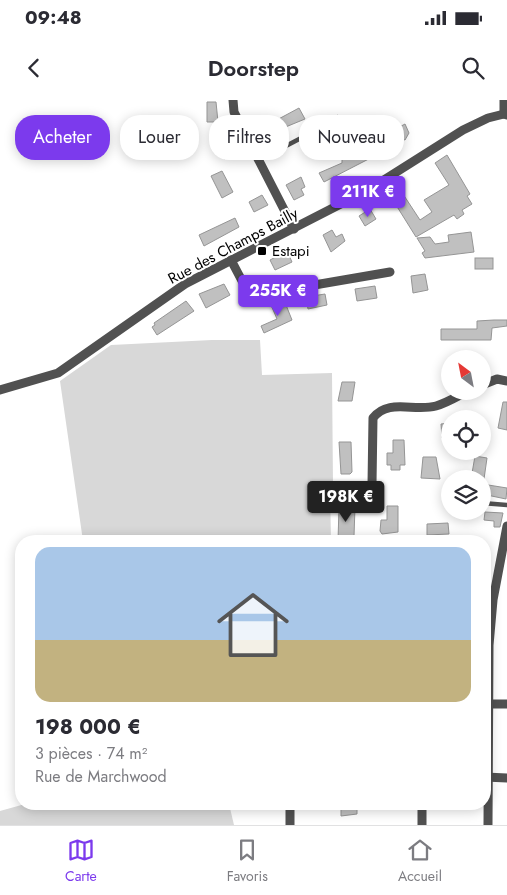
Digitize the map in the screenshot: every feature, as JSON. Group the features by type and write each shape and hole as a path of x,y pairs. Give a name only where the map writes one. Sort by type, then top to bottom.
{"street":[{"path":"233,100 236,115"},
{"path":"504,100 505,115"},
{"name":"Rue des Champs Bailly","path":"0,390 58,373 185,284 368,190 463,130 488,118 505,115"},
{"path":"259,160 294,229"},
{"path":"231,260 250,296 390,272"},
{"path":"491,381 497,379 507,381"},
{"path":"372,484 373,418 378,412 386,407 435,406 448,400"},
{"path":"491,624 507,526"},
{"path":"491,704 507,704"},
{"path":"491,777 507,778"},
{"path":"290,810 290,825"},
{"path":"422,810 422,825"},
{"path":"487,810 488,825"}],"lane":[{"path":"491,504 507,505"}],"shaded area":[{"path":"212,340 260,340 262,375 332,373 333,486 330,489 331,535 82,535 60,381 111,345"},
{"path":"15,807 15,810 230,810 234,825 0,825 0,811"}],"building":[{"path":"207,102 216,102 217,115 209,115 209,122 207,122"},
{"path":"299,108 303,115 299,115 299,121 289,126 289,115 286,115"},
{"path":"404,125 409,133 405,140 404,140"},
{"path":"447,155 470,194 467,196 472,204 462,210 464,214 457,219 454,215 416,237 391,197 401,191 420,220 432,212 424,200 449,185 435,163"},
{"path":"342,160 367,160 324,182 319,173 342,163"},
{"path":"222,171 233,192 222,198 211,176"},
{"path":"301,177 305,187 301,189 304,195 294,200 286,185"},
{"path":"262,195 268,205 254,212 249,202"},
{"path":"370,209 376,219 365,226 359,216"},
{"path":"235,218 239,227 204,246 199,235"},
{"path":"332,230 336,237 342,234 345,241 331,252 323,235"},
{"path":"471,232 474,252 425,258 422,253 425,251 417,238 430,237 435,244 449,242 448,235"},
{"path":"287,251 292,262 275,270 270,260"},
{"path":"475,258 493,258 493,269 475,269"},
{"path":"425,274 428,290 413,293 411,276"},
{"path":"224,284 230,295 206,308 199,294"},
{"path":"375,286 377,298 357,301 355,289"},
{"path":"325,294 327,305 308,309 306,297"},
{"path":"284,300 292,320 264,333 261,326 277,319 271,305"},
{"path":"186,301 194,311 157,335 152,327 155,325 154,323"},
{"path":"507,320 507,326 492,328 491,340 441,340 441,329 477,329 477,321"},
{"path":"342,382 355,382 352,401 338,401"},
{"path":"503,402 507,402 507,430 498,428"},
{"path":"393,440 404,440 405,465 400,465 400,470 391,470 391,465 387,465 387,453 393,453"},
{"path":"339,442 351,442 352,472 350,474 341,474"},
{"path":"423,457 436,457 440,479 421,478"},
{"path":"474,460 487,460 485,470 473,470"},
{"path":"491,485 507,488 506,499 491,496"},
{"path":"387,506 398,506 398,532 382,534 380,531 381,520 387,520"},
{"path":"339,507 355,507 354,535 338,535"},
{"path":"491,512 503,513 500,527 494,527 494,521 484,520 491,520"},
{"path":"448,523 449,534 427,535 427,524"},
{"path":"341,810 357,810 357,814 341,816"}],"place":[{"name":"Estapi","path":"262,251"}]}
